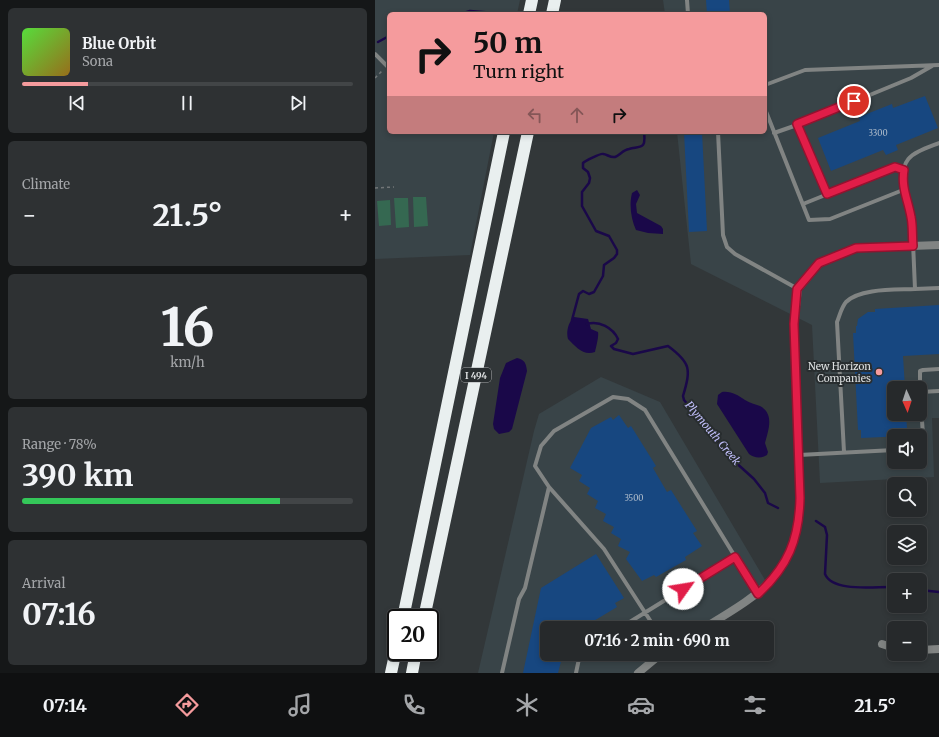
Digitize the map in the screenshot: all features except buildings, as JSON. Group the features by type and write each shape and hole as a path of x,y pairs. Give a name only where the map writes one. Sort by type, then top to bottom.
{"highway":[{"path":"529,12 532,0"},
{"path":"552,12 555,0"},
{"name":"I 494","path":"405,609 504,134"},
{"name":"I 494","path":"426,609 528,134"},
{"path":"391,673 394,661"},
{"path":"412,673 414,661"}],"street":[{"path":"715,621 758,594 783,566 795,540 800,519 794,324 797,289 819,263 856,248 939,245"},
{"path":"882,644 887,646"},
{"path":"927,650 939,650"},
{"path":"638,673 653,661"}],"lane":[{"path":"687,0 688,12"},
{"path":"375,54 387,65"},
{"path":"767,84 805,70 939,65"},
{"path":"774,133 911,78 932,66"},
{"path":"767,114 809,220 830,219 903,190"},
{"path":"797,124 827,194"},
{"path":"718,134 723,235 727,247 735,254 797,289"},
{"path":"915,289 912,219 903,190 902,179 907,161 914,152 939,142"},
{"path":"803,204 895,167 904,170"},
{"path":"844,452 837,322 846,302 854,296 864,293 939,288"},
{"path":"920,381 920,371 939,369"},
{"path":"927,392 939,391"},
{"path":"650,621 604,549 549,487 535,466 541,446 554,431 613,397 628,399 645,410 758,594"},
{"path":"799,455 887,450"},
{"path":"502,673 519,600 525,588 549,487"},
{"path":"632,621 735,557"},
{"path":"576,673 579,661"}],"path":[{"path":"375,78 387,67"},
{"path":"375,188 394,187"}],"shaded area":[{"path":"375,0 520,0 517,12 387,12 387,134 494,134 470,255 375,259"},
{"path":"663,0 939,0 939,418 932,418 934,477 887,477 887,479 820,483 812,325 691,264 677,134 767,134 767,12 665,12"},
{"path":"637,190 640,195 636,204 637,213 661,226 663,229 663,234 648,233 636,230 632,217 631,202 632,193"},
{"path":"574,317 588,319 591,329 598,332 595,352 583,352 568,339 568,328"},
{"path":"517,358 525,362 527,371 512,429 509,432 499,434 494,429 493,424 500,378 506,363"},
{"path":"601,377 660,402 768,585 714,621 540,621 540,661 655,661 640,673 478,673 539,414"},
{"path":"722,392 734,394 760,406 768,413 769,428 765,443 768,452 767,455 758,458 749,454 717,404 718,395"}],"green space":[{"path":"413,197 426,197 428,226 414,227"},
{"path":"394,198 408,198 409,227 396,228"},
{"path":"390,200 391,225 379,226 377,201"}],"waterway":[{"name":"Plymouth Creek","path":"467,12 482,12"},
{"name":"Plymouth Creek","path":"378,42 387,37"},
{"name":"Plymouth Creek","path":"572,320 579,294 583,291 589,294 594,292 603,276 604,265 617,254 617,250 609,236 596,231 582,206 582,192 589,183 590,178 588,172 583,168 583,163 602,154 615,157 623,151 640,147 644,144 644,134"},
{"name":"Plymouth Creek","path":"587,324 601,324 613,331 618,339 616,343 611,346 614,349 633,354 668,346 676,352 685,362 687,367 688,373 683,396 684,400 733,460 754,479 765,493 768,503 778,508"},
{"name":"Plymouth Creek","path":"816,521 825,527 827,535 825,574 830,580 837,584 846,586 887,587"},
{"name":"Plymouth Creek","path":"927,591 939,592"}],"place":[{"name":"New Horizon Companies","path":"879,372"}],"route":[{"path":"683,589 735,557 758,594 783,566 795,540 800,519 794,324 797,289 819,263 856,248 913,246 912,219 903,190 902,179 904,170 895,167 827,194 797,124 854,101"}]}
